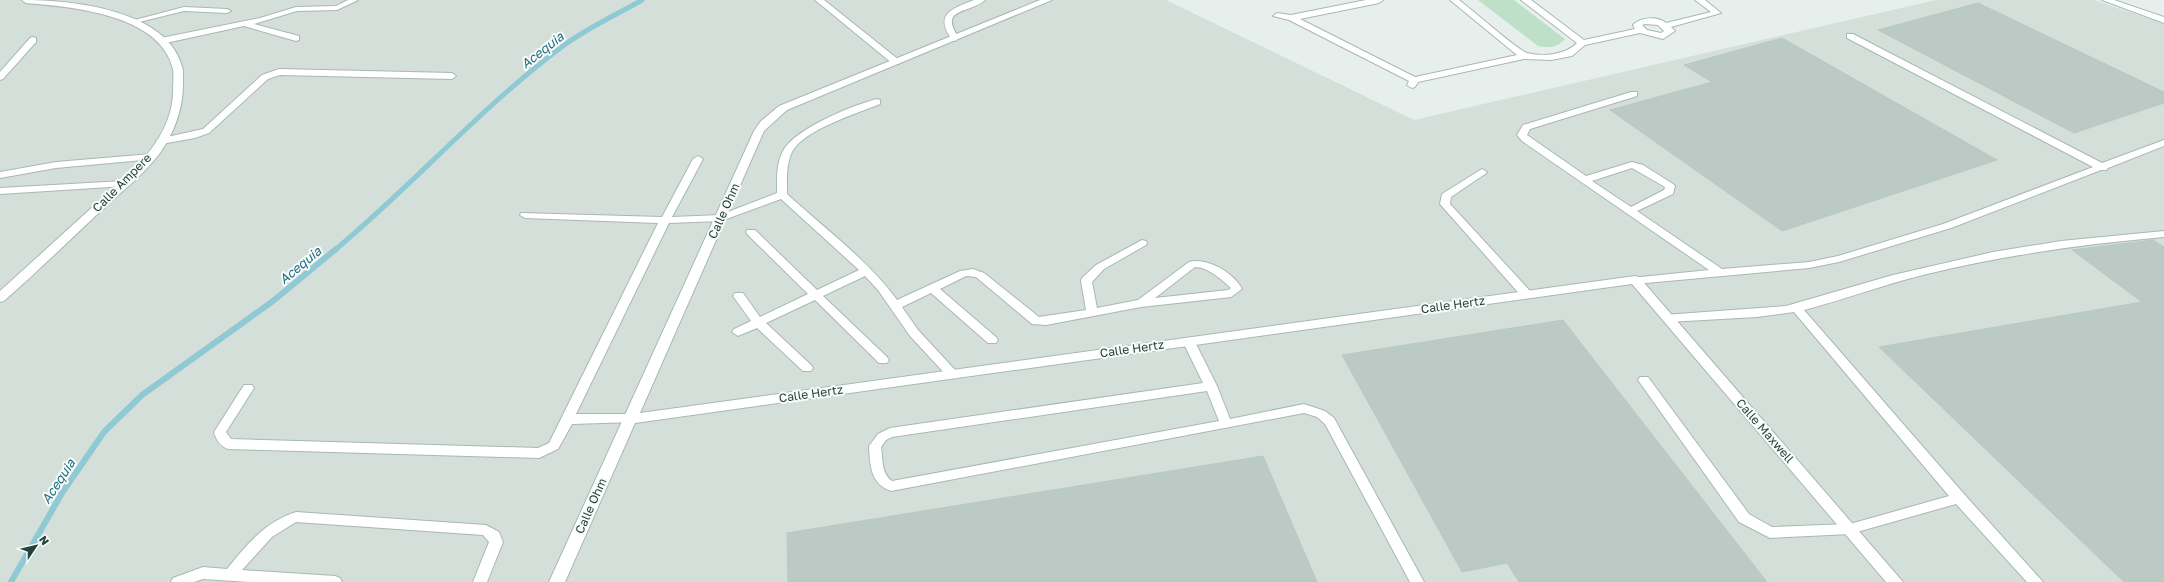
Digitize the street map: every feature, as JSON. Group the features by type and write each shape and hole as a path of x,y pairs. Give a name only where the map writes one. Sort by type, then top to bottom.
{"street":[{"name":"Calle Ampere","path":"0,298 151,157 169,128 181,81 175,62 166,45 134,21 109,13 57,2 26,0"},
{"name":"Calle Ohm","path":"557,582 759,131 783,108 1048,0"},
{"path":"1291,18 1379,0"},
{"path":"1454,0 1524,56"},
{"path":"1525,0 1582,43"},
{"path":"1666,26 1717,14 1713,9 1700,0"},
{"path":"2106,0 2164,20"},
{"path":"1277,16 1291,18 1413,82 1524,56 1558,56 1572,53 1582,43 1641,30"},
{"path":"1643,21 1656,22 1666,26 1670,31 1663,36 1651,35 1641,30 1637,25 1643,21"},
{"name":"Calle Hertz","path":"630,419 1635,280"},
{"name":"Calle Maxwell","path":"1635,280 1894,582"}],"lane":[{"path":"161,41 244,24 296,9 337,8 354,0"},
{"path":"819,0 896,62"},
{"path":"955,38 948,29 947,21 950,14 981,0"},
{"path":"134,21 184,9 227,11"},
{"path":"244,24 296,38"},
{"path":"1850,36 2103,168"},
{"path":"0,77 33,40"},
{"path":"161,141 196,135 206,131 265,77 279,72 452,76"},
{"path":"1634,94 1526,127 1522,131 1525,139 1719,272"},
{"path":"877,102 826,122 788,148 783,166 782,195 882,287 894,306 914,332 952,374"},
{"path":"1635,280 1809,265 1839,259 1947,226 2103,168 2164,143"},
{"path":"0,174 22,169 56,165 151,157"},
{"path":"248,388 220,432 222,438 228,444 539,453 554,446 665,220 698,159"},
{"path":"1584,180 1632,166 1640,167 1670,186 1669,192 1630,211"},
{"path":"1482,172 1446,196 1445,204 1527,295"},
{"path":"0,191 123,184"},
{"path":"525,215 665,220 721,218 782,195"},
{"path":"751,232 815,296 883,360"},
{"path":"1668,318 1737,315 1796,307 1837,297 1893,279 1986,257 2125,237 2164,234"},
{"path":"1092,312 1086,281 1100,267 1142,243"},
{"path":"894,306 964,273 973,272 1036,321 1046,321 1141,303 1231,293 1237,289 1235,284 1207,265 1199,263 1193,264 1141,303"},
{"path":"738,332 866,271"},
{"path":"932,288 992,340"},
{"path":"739,296 759,322 807,368"},
{"path":"1796,307 1959,498 2036,582"},
{"path":"1188,342 1211,386 1226,424"},
{"path":"1644,380 1744,518 1770,533 1850,529 1959,498"},
{"path":"1211,386 890,432 882,437 875,446 878,476 882,481 891,486 1226,424 1304,408 1321,414 1330,421 1417,582"},
{"path":"568,419 630,419"},
{"path":"230,575 265,533 277,524 296,517 486,530 494,536 496,542 480,582"},
{"path":"178,582 203,573 335,582"}],"shaded area":[{"path":"0,0 1166,0 1414,120 1936,0 2094,0 2164,24 2164,582 0,582"}],"green space":[{"path":"1478,0 1514,0 1565,39 1553,47 1538,46"}],"building":[{"path":"1978,3 2164,92 2164,103 2074,133 1878,30"},
{"path":"1782,38 1997,160 1782,231 1610,110 1712,82 1684,65"},
{"path":"2153,240 2164,247 2164,582 2124,582 1879,347 2142,302 2072,250"},
{"path":"1563,320 1767,582 1519,582 1507,563 1462,572 1342,355"},
{"path":"1263,456 1317,582 788,582 787,533"}],"waterway":[{"name":"Acequia","path":"335,250 364,225 475,120 533,70 582,33 642,0"},
{"name":"Acequia","path":"11,582 62,493 104,432 142,395 273,301 336,249"}]}
